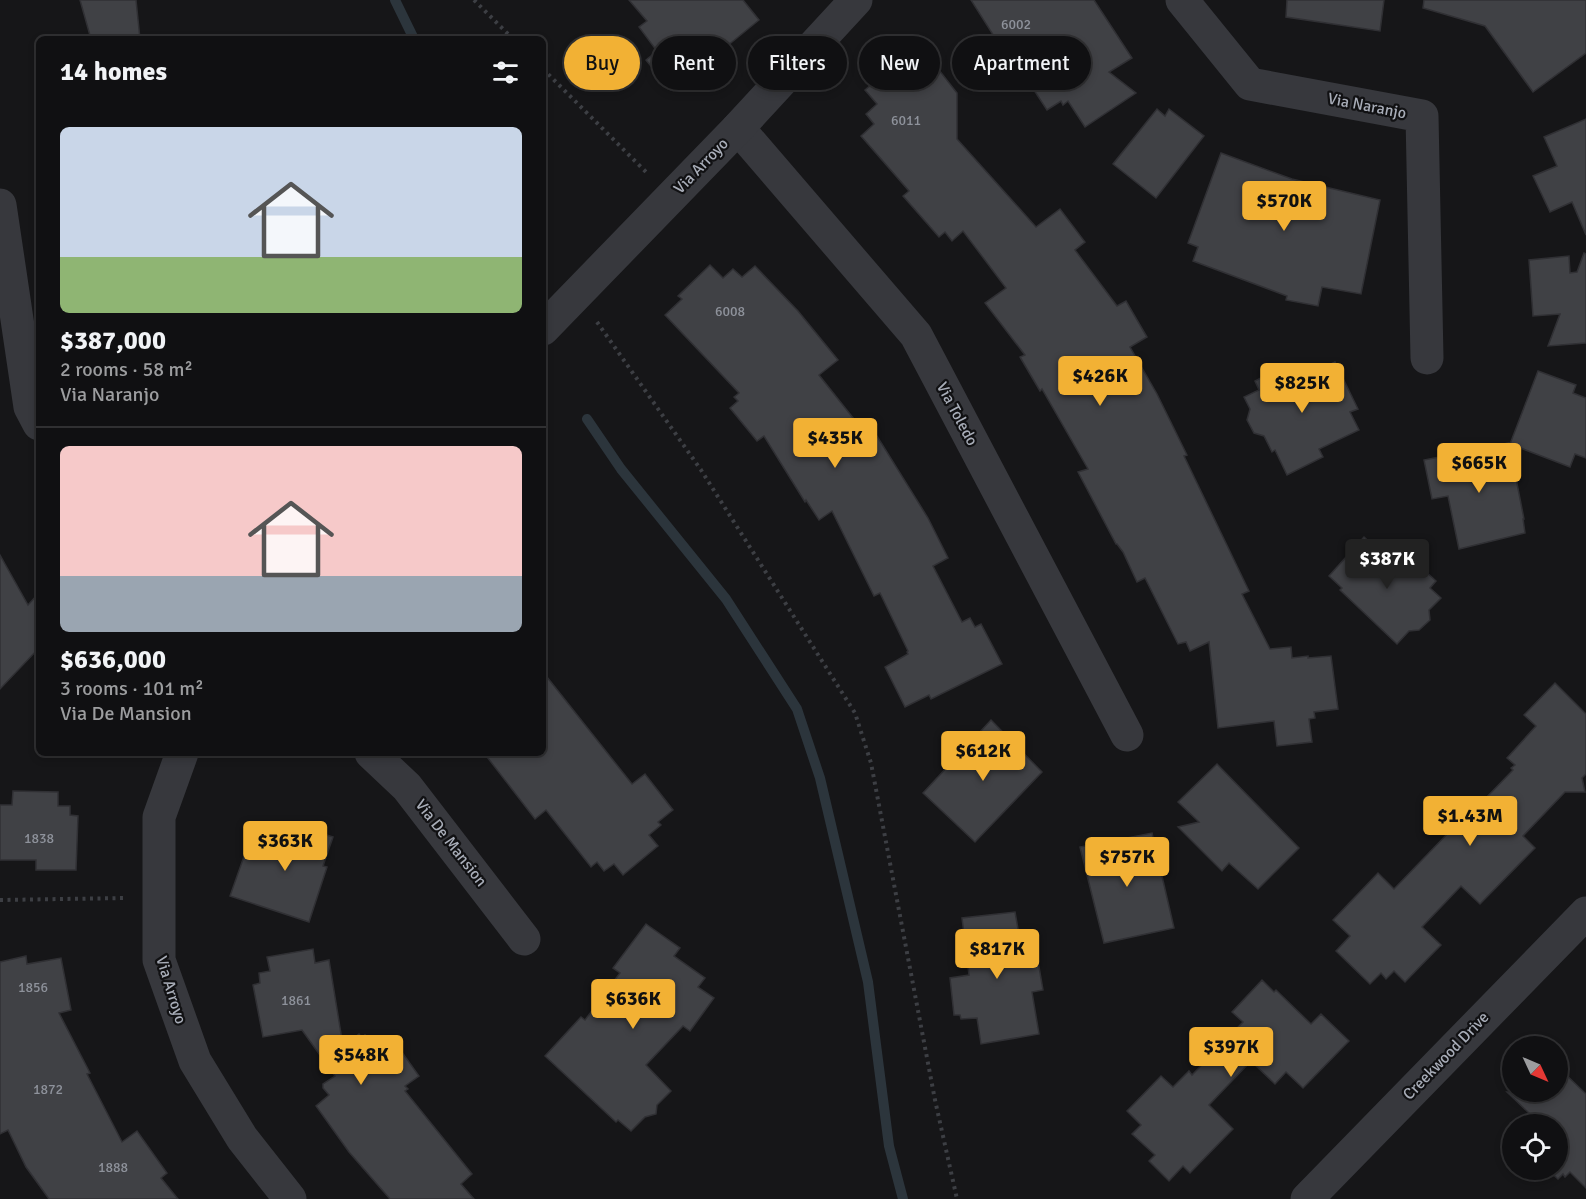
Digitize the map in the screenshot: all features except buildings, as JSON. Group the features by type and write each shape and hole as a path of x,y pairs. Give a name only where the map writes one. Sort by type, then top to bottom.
{"street":[{"name":"Via Arroyo","path":"546,326 738,128 855,0"},
{"name":"Via Naranjo","path":"1182,0 1250,84 1422,116 1427,358"},
{"name":"Via Toledo","path":"738,128 916,335 1127,735"},
{"path":"0,206 30,407 36,418"},
{"name":"Via Arroyo","path":"181,756 159,817 159,960 195,1061 242,1138 290,1199"},
{"name":"Via De Mansion","path":"374,756 407,787 524,939"},
{"name":"Creekwood Drive","path":"1306,1199 1586,912"}],"path":[{"path":"474,0 510,36"},
{"path":"546,72 670,198"},
{"path":"573,298 603,329 701,470 855,713 871,763 935,1100 957,1199"},
{"path":"0,900 159,898"}],"waterway":[{"path":"395,0 413,36"},
{"path":"587,419 621,469 726,599 797,709 820,778 868,982 889,1146 903,1199"}]}
